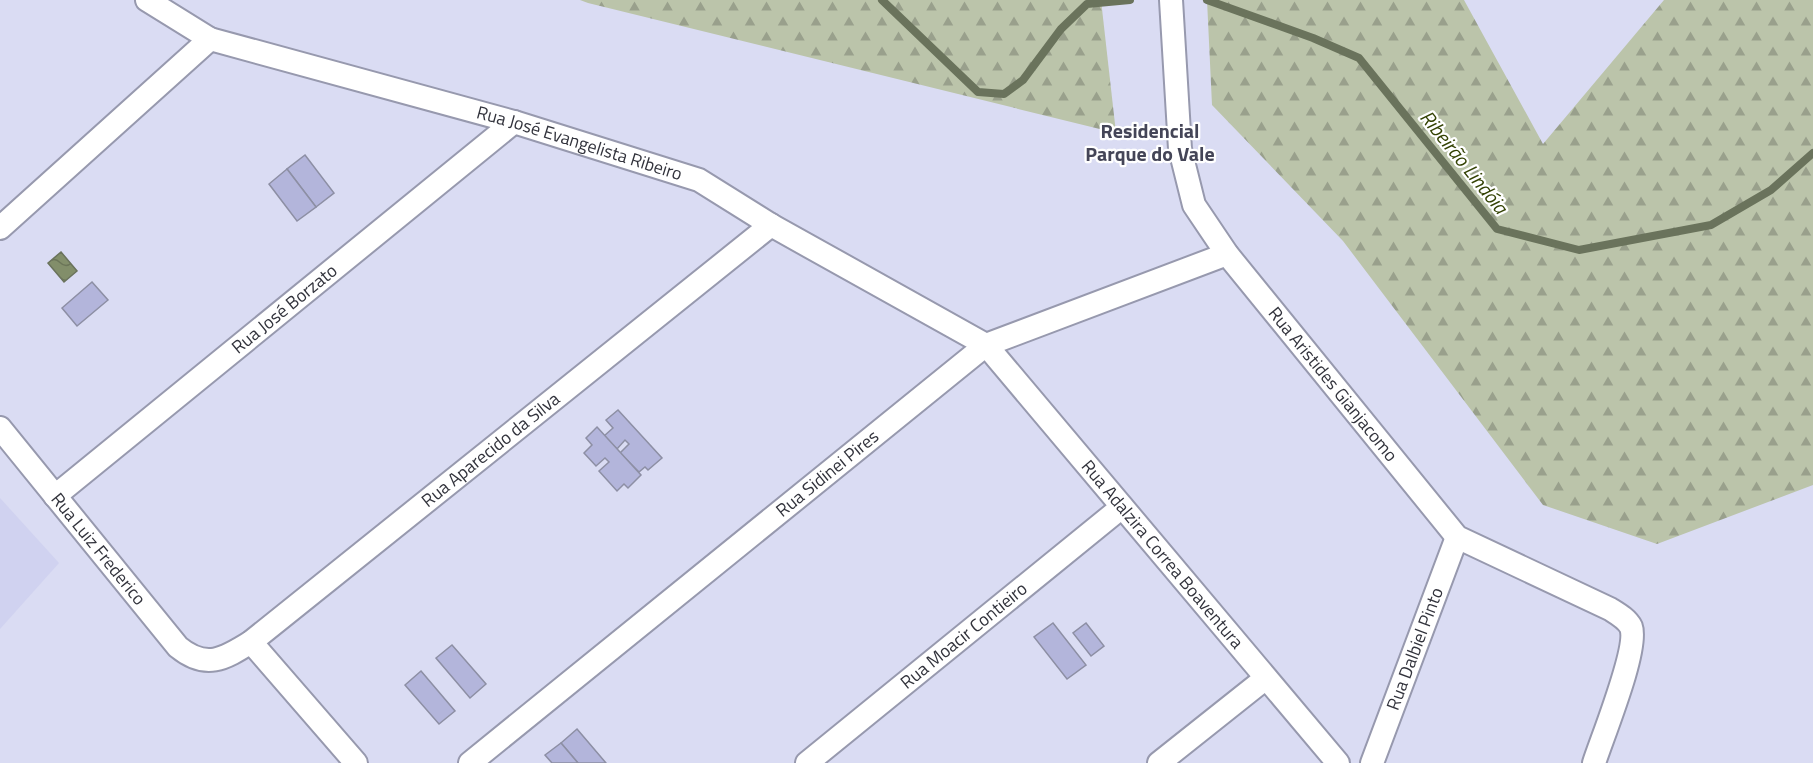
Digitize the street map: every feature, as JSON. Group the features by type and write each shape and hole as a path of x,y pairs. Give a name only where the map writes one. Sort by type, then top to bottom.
{"street":[{"name":"Rua José Evangelista Ribeiro","path":"147,0 210,39 514,122 699,180 771,225 986,345"},
{"name":"Rua Aristides Gianjacomo","path":"1171,0 1180,149 1194,205 1227,254 1457,537 1610,609 1624,618 1631,628 1632,650 1594,763"},
{"path":"0,228 210,39"},
{"name":"Rua José Borzato","path":"55,496 514,122"},
{"name":"Rua Aparecido da Silva","path":"204,661 231,654 251,642 771,225"},
{"name":"Rua Sidinei Pires","path":"470,763 986,345 1227,254"},
{"name":"Rua Adalzira Correa Boaventura","path":"986,345 1338,763"},
{"name":"Rua Luiz Frederico","path":"0,428 178,647 191,657 204,661"},
{"name":"Rua Moacir Contieiro","path":"807,763 1122,507"},
{"name":"Rua Dalbiel Pinto","path":"1372,763 1457,537"},
{"path":"251,642 356,763"},
{"path":"1159,763 1266,678"}],"shaded area":[{"path":"0,498 59,563 0,629"}],"green space":[{"path":"580,0 1101,0 1116,133 588,3"},
{"path":"1207,0 1464,0 1543,144 1664,0 1813,0 1813,485 1657,544 1543,505 1343,241 1212,105"}],"water":[{"path":"61,252 77,271 64,282 48,263"}],"building":[{"path":"305,155 334,193 316,207 287,169"},
{"path":"287,169 316,207 297,221 269,184"},
{"path":"92,282 108,300 77,326 62,308"},
{"path":"618,410 662,458 648,470 645,467 639,472 620,453 629,444 625,440 617,449 604,436 613,428 606,420"},
{"path":"597,427 641,475 628,488 624,484 617,491 599,471 609,462 605,458 596,466 584,453 592,445 586,438"},
{"path":"1053,623 1086,665 1067,679 1034,637"},
{"path":"1086,623 1104,646 1091,656 1073,633"},
{"path":"452,645 486,684 470,698 436,658"},
{"path":"421,671 455,711 439,724 405,685"},
{"path":"577,729 606,763 578,763 561,743"},
{"path":"561,743 578,763 552,763 545,755"}],"waterway":[{"name":"Ribeirão Lindóia","path":"882,0 978,92 1004,94 1023,80 1061,29 1087,4 1130,0"},
{"name":"Ribeirão Lindóia","path":"1207,0 1313,38 1359,58 1497,229 1579,250 1711,225 1771,190 1813,153"}],"district":[{"name":"Residencial Parque do Vale","path":"1150,142"}]}
